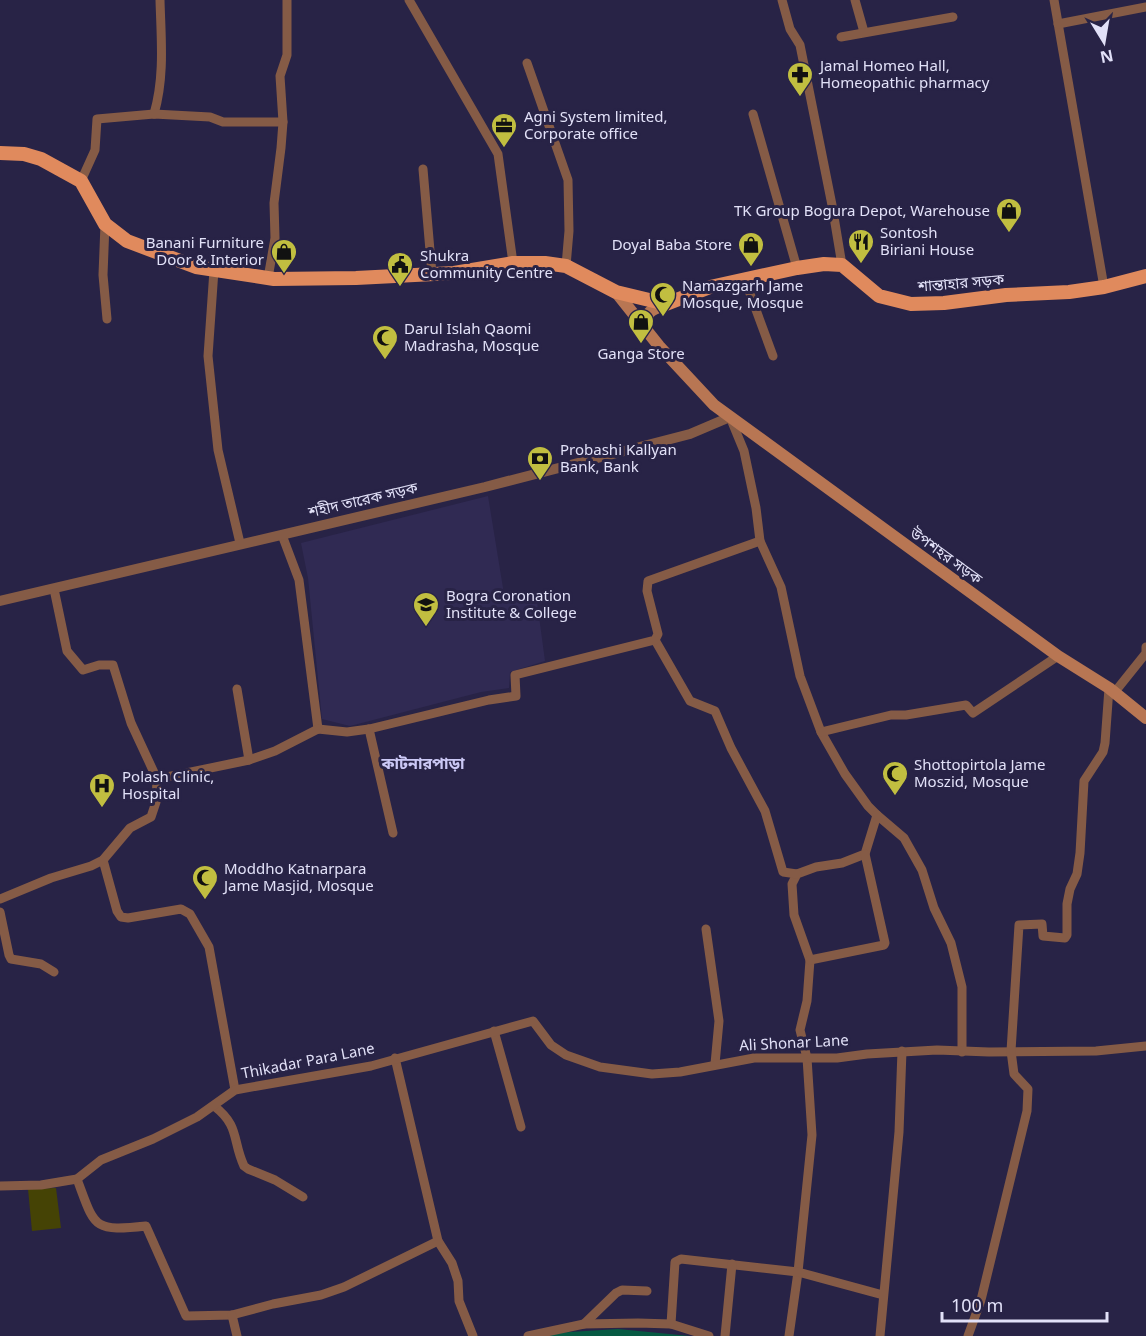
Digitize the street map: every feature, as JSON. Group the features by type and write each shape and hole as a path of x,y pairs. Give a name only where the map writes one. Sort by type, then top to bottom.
{"main road":[{"path":"0,153 24,154 40,159 81,181 105,224 127,241 196,267 268,278 356,278 454,273 513,263 545,264 566,266 616,292 666,304"},
{"path":"647,330 647,315 651,310 710,287 796,268 824,264 842,265"},
{"name":"শান্তাহার সড়ক","path":"842,265 879,297 911,304 1069,292 1104,287 1146,276"},
{"name":"উপশহর সড়ক","path":"616,292 659,346 714,405 1058,656 1112,691 1146,718"}],"street":[{"path":"154,114 160,94 162,63 160,0"},
{"path":"268,278 275,238 274,203 283,122 280,76 287,55 287,0"},
{"path":"409,0 498,154 513,263"},
{"path":"782,0 790,29 800,45 842,265"},
{"path":"855,0 864,32"},
{"path":"1054,0 1104,287"},
{"path":"1058,24 1146,7"},
{"path":"841,37 952,17"},
{"path":"528,63 568,180 570,231 566,266"},
{"path":"81,181 95,150 97,119 154,114 210,117 223,122 283,122"},
{"path":"753,114 796,268"},
{"path":"423,169 432,274"},
{"path":"105,224 103,275 107,319"},
{"path":"214,270 208,356 219,450 240,543"},
{"path":"745,280 773,356"},
{"path":"730,417 744,451 756,508 760,541 781,587 800,676 821,732 845,774 868,806 904,838 922,870 934,908 951,943 962,987 962,1052"},
{"name":"শহীদ তারেক সড়ক","path":"0,601 485,487 690,434 730,417"},
{"path":"282,535 299,580 318,729"},
{"path":"157,779 249,760 275,751 318,729 346,732 369,729 489,700 516,696 515,675 655,640 658,634 647,591 648,581 760,541"},
{"path":"0,899 103,860 130,828 151,817 156,802 157,779 130,723 113,665 99,665 83,670 67,651 54,589"},
{"path":"655,640 690,701 715,711 731,748 765,811 783,872 797,874 816,867 842,863 865,854"},
{"path":"968,1336 981,1300 1027,1111 1028,1089 1014,1074 1011,1051 1019,926 1042,924 1043,936 1065,938 1067,935 1067,904 1070,889 1077,874 1080,853 1084,781 1103,752 1112,691 1146,653 1146,647"},
{"path":"821,732 891,715 906,715 966,705 973,713 1058,656"},
{"path":"237,689 249,760"},
{"path":"369,729 393,833"},
{"path":"810,960 885,943 865,854 877,815"},
{"path":"103,860 121,917 128,918 181,909 190,914 209,947 235,1090"},
{"path":"789,1336 812,1135 807,1058 800,1030 807,1001 810,960 794,915 791,896 792,884 797,874"},
{"path":"0,912 11,959 41,963 54,972"},
{"path":"706,929 719,1021 715,1064"},
{"name":"Ali Shonar Lane","path":"533,1021 551,1046 566,1055 600,1067 652,1074 680,1072 753,1058 837,1058 937,1050 962,1052 1096,1051 1146,1046"},
{"name":"Thikadar Para Lane","path":"0,1186 41,1185 77,1179 101,1160 153,1139 214,1106 235,1090 371,1066 533,1021"},
{"path":"494,1031 521,1127"},
{"path":"880,1336 899,1132 902,1051"},
{"path":"395,1058 438,1241 452,1263 458,1281 459,1301 472,1336"},
{"path":"214,1106 233,1126 244,1166 275,1180 303,1197"},
{"path":"77,1179 91,1217 101,1226 116,1229 146,1226 186,1316 232,1316 328,1292 438,1241"},
{"path":"671,1324 675,1262 681,1259 798,1272 883,1295"},
{"path":"725,1336 732,1264"},
{"path":"584,1324 616,1293 622,1290 647,1291"},
{"path":"232,1316 237,1336"},
{"path":"528,1336 584,1324 671,1324 709,1336"}],"shaded area":[{"name":"Bogra Coronation Institute & College","path":"488,496 504,594 536,594 545,661 510,672 509,688 481,692 350,726 322,719 308,578 301,543"},
{"path":"56,1188 61,1228 32,1231 28,1189"},
{"path":"618,1329 690,1336 528,1336 538,1334"}],"place":[{"name":"Jamal Homeo Hall, Homeopathic pharmacy","path":"800,98"},
{"name":"Agni System limited, Corporate office","path":"504,149"},
{"name":"TK Group Bogura Depot, Warehouse","path":"1009,234"},
{"name":"Sontosh Biriani House","path":"861,265"},
{"name":"Doyal Baba Store","path":"751,268"},
{"name":"Banani Furniture Door & Interior","path":"284,275"},
{"name":"Shukra Community Centre","path":"400,288"},
{"name":"Namazgarh Jame Mosque, Mosque","path":"663,318"},
{"name":"Ganga Store","path":"641,345"},
{"name":"Darul Islah Qaomi Madrasha, Mosque","path":"385,361"},
{"name":"Probashi Kallyan Bank, Bank","path":"540,482"},
{"name":"Bogra Coronation Institute & College","path":"426,628"},
{"name":"Shottopirtola Jame Moszid, Mosque","path":"895,797"},
{"name":"Polash Clinic, Hospital","path":"102,809"},
{"name":"Moddho Katnarpara Jame Masjid, Mosque","path":"205,901"}],"district":[{"name":"কাটনারপাড়া","path":"423,763"}]}
